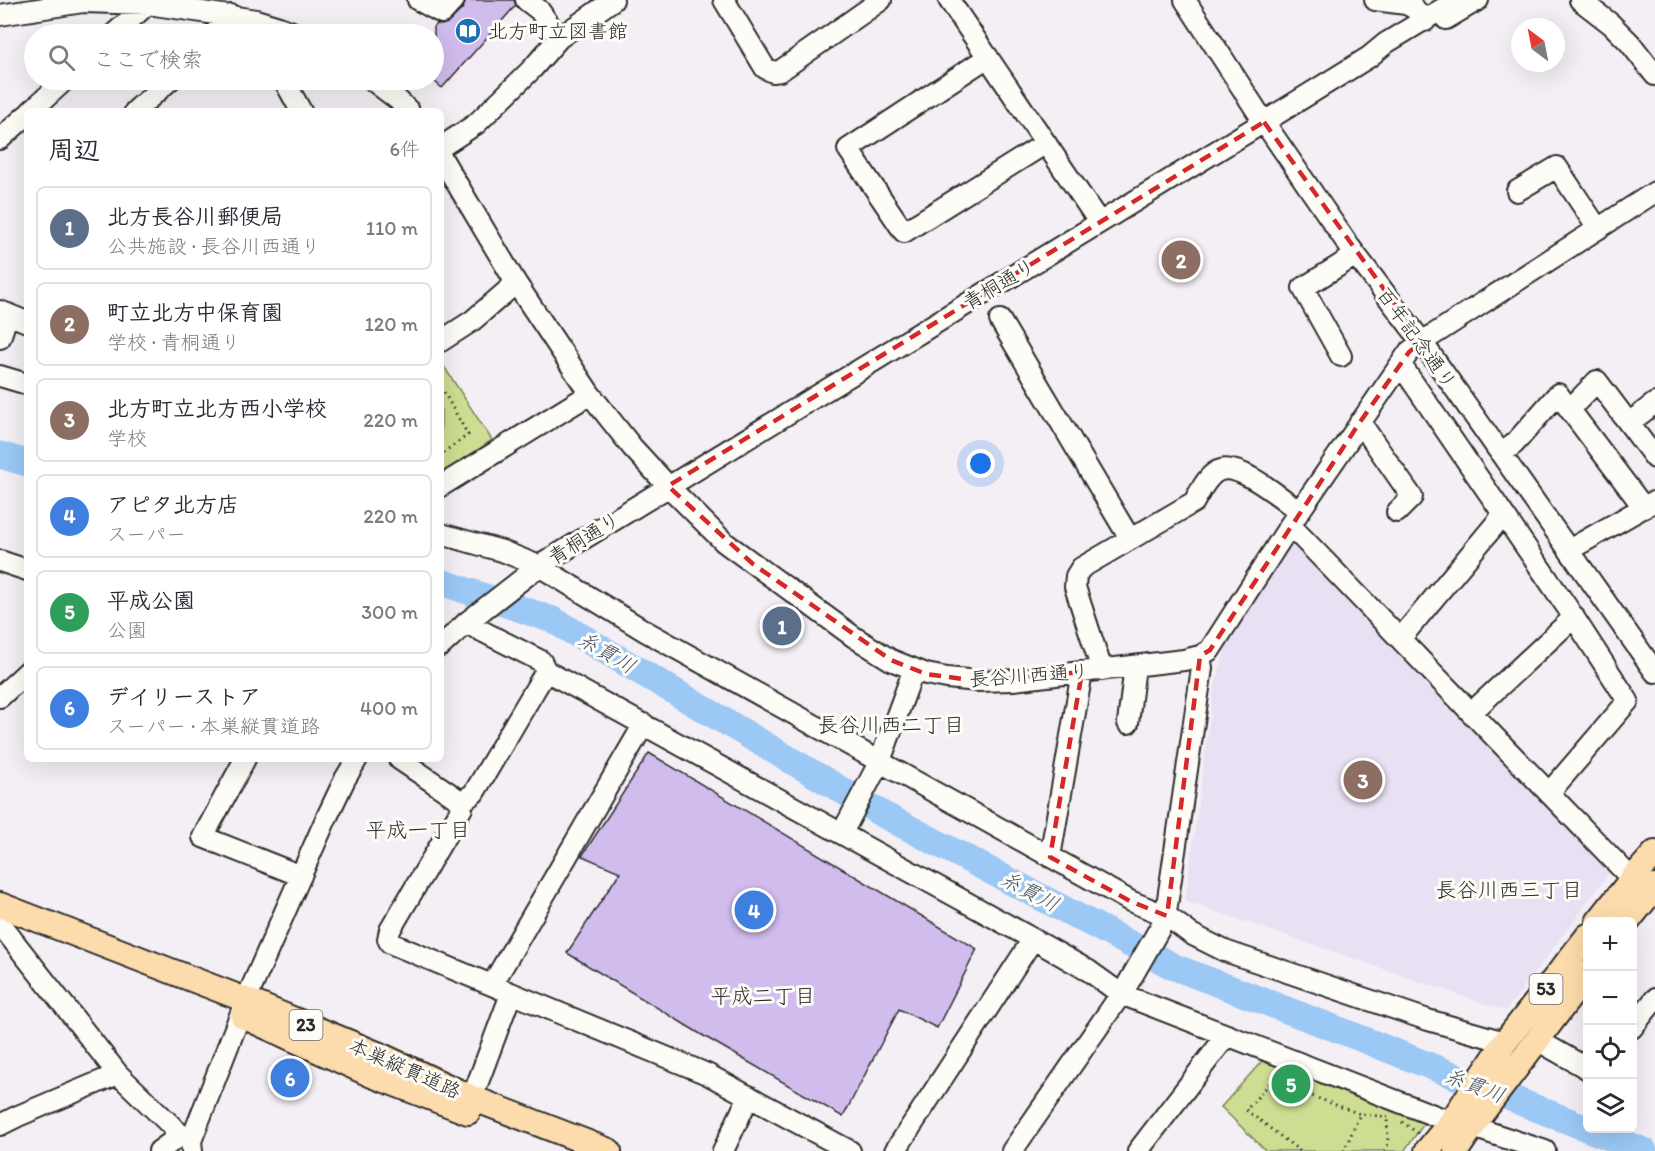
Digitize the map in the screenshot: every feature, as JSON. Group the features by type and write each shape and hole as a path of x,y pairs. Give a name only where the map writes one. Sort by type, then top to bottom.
{"main road":[{"path":"1602,917 1655,853"},
{"path":"1630,917 1655,887"},
{"name":"本巣縦貫道路","path":"0,905 243,1007 372,1075 564,1151"},
{"name":"本巣縦貫道路","path":"0,919 382,1056 472,1098 609,1151"},
{"name":"53","path":"1456,1151 1467,1117 1502,1046 1583,941"},
{"name":"53","path":"1430,1147 1467,1117 1531,1048 1583,978"}],"street":[{"path":"418,0 442,14 454,0"},
{"path":"526,0 539,10 559,38"},
{"path":"444,145 476,124 525,76 559,38 613,0"},
{"path":"723,0 765,68 773,72 780,71 881,0"},
{"path":"950,0 1099,222"},
{"name":"百年記念通り","path":"1185,0 1264,122 1356,255 1422,342 1655,672"},
{"path":"1375,0 1406,4 1414,8 1425,21"},
{"name":"青桐通り","path":"444,643 466,623 539,566 1264,122 1456,0"},
{"path":"1369,57 1384,54 1478,0"},
{"path":"1580,0 1623,37 1655,75"},
{"path":"0,15 83,2 150,2 231,15 252,24"},
{"path":"125,24 150,2"},
{"path":"223,24 231,15"},
{"path":"988,57 848,149 854,159 904,232 1046,143"},
{"path":"34,108 54,90"},
{"path":"138,108 159,90"},
{"path":"289,90 299,108"},
{"path":"385,90 406,108"},
{"path":"0,139 24,117"},
{"path":"1517,191 1557,167 1598,229"},
{"name":"長谷川西通り","path":"444,171 516,283 612,423 724,542 854,637 891,660 926,674 978,681 1013,680 1102,670 1200,656"},
{"path":"1012,1151 1124,990 1166,918 1202,668 1200,656 1210,650 1294,518 1409,352 1655,192"},
{"path":"1341,356 1303,288 1356,255"},
{"path":"444,339 472,321 516,283"},
{"path":"0,338 16,314"},
{"path":"1000,320 1130,539"},
{"path":"1401,365 1574,617 1628,701 1549,793"},
{"path":"0,376 24,383"},
{"path":"1570,409 1597,381 1655,458"},
{"path":"444,484 590,394"},
{"path":"1501,454 1514,444 1558,394 1649,505 1569,550"},
{"path":"1629,423 1655,403"},
{"path":"1360,422 1412,497 1397,512"},
{"path":"1102,670 1075,587 1076,576 1081,568 1194,502 1203,486 1221,470 1237,471 1252,477 1294,518 1400,639 1632,879"},
{"path":"1400,639 1503,515"},
{"path":"444,535 502,551 539,566 645,631 878,765 1225,951 1502,1046"},
{"path":"0,561 24,569"},
{"path":"1471,713 1574,617"},
{"path":"466,623 541,661 546,671 844,829 1124,990 1227,1035 1467,1117 1545,1151"},
{"path":"1128,723 1135,666"},
{"path":"844,829 878,765 914,669"},
{"path":"462,802 474,793 546,671"},
{"path":"1050,857 1082,672"},
{"path":"0,698 24,675"},
{"path":"492,985 644,724"},
{"path":"243,762 204,837 301,876"},
{"path":"188,1142 243,1007 345,779 355,762"},
{"path":"403,762 462,802"},
{"path":"462,802 462,808 390,930 388,939 393,944 706,1074 850,1151"},
{"path":"0,924 118,1074 188,1142"},
{"path":"895,1151 1033,939"},
{"path":"472,1098 511,994"},
{"path":"1634,1025 1655,999"},
{"path":"1138,1151 1227,1035"},
{"path":"1531,1048 1583,1068"},
{"path":"0,1125 118,1074"},
{"path":"723,1151 749,1096"},
{"path":"159,1151 188,1142"}],"path":[{"path":"444,392 468,435 444,452"},
{"path":"1300,1151 1246,1110 1272,1081 1360,1114 1395,1118 1430,1147"},
{"path":"1344,1151 1360,1114"},
{"path":"1384,1151 1388,1143 1387,1117"}],"highlighted area":[{"path":"1264,122 1422,342 1409,352 1360,422 1210,650 1200,656 1167,916 1130,901 1050,857 1082,672 978,681 926,674 891,660 753,564 668,486"}],"shaded area":[{"path":"1297,541 1611,871 1506,1011 1185,901 1214,688 1228,640 1291,542"}],"green space":[{"path":"444,367 492,440 444,473"},
{"path":"1262,1061 1433,1112 1404,1151 1266,1151 1221,1107"}],"building":[{"path":"466,0 514,0 516,5 444,86 444,24 463,8"},
{"path":"649,753 977,949 937,1028 899,1009 843,1117 567,953 620,872 582,856"}],"waterway":[{"name":"糸貫川","path":"0,455 24,462"},
{"name":"糸貫川","path":"444,583 553,620 882,814 1174,967 1644,1151"}],"place":[{"name":"北方町立図書館","path":"468,31"},
{"name":"町立北方中保育園","path":"1181,260"},
{"name":"北方長谷川郵便局","path":"782,626"},
{"name":"北方町立北方西小学校","path":"1363,780"},
{"name":"アピタ北方店","path":"754,910"},
{"name":"デイリーストア","path":"290,1078"},
{"name":"平成公園","path":"1291,1084"}],"district":[{"name":"長谷川西二丁目","path":"891,724"},
{"name":"平成一丁目","path":"418,829"},
{"name":"長谷川西三丁目","path":"1509,889"},
{"name":"平成二丁目","path":"763,995"}]}
